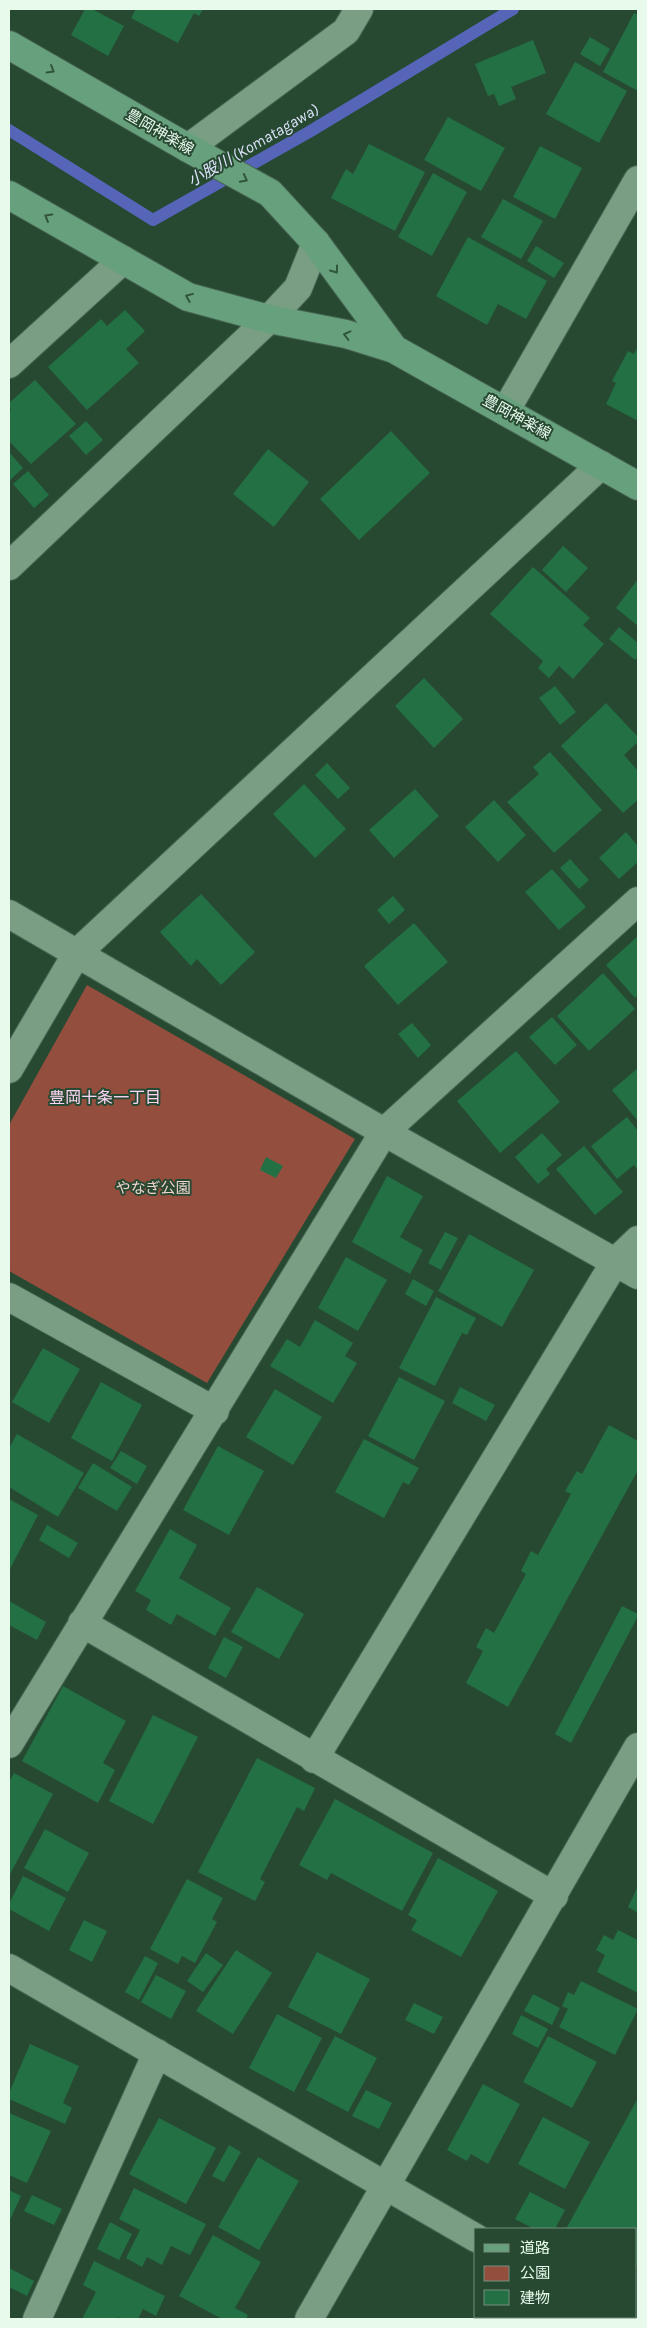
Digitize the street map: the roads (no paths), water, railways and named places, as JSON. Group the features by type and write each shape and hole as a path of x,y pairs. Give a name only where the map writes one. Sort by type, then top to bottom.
{"street":[{"path":"188,148 346,31 359,9"},
{"name":"豊岡神楽線","path":"9,45 270,193 316,243 394,349"},
{"path":"506,410 638,180"},
{"name":"豊岡神楽線","path":"9,195 188,297 269,319 346,334 394,349 506,410 638,486"},
{"path":"9,566 269,319 298,288 316,243"},
{"path":"9,364 123,260"},
{"path":"9,1069 77,953 601,464"},
{"path":"9,1744 82,1623 215,1411 384,1132 638,901"},
{"path":"9,914 384,1132 638,1275"},
{"path":"314,1759 615,1262 638,1240"},
{"path":"9,1297 215,1411"},
{"path":"82,1623 314,1759 554,1896"},
{"path":"309,2319 387,2187 638,1747"},
{"path":"9,1968 474,2237"},
{"path":"37,2319 157,2053"}],"waterway":[{"name":"小股川 (Komatagawa)","path":"9,130 153,220 309,132 513,9"}],"district":[{"name":"豊岡十条一丁目","path":"105,1097"}],"park label":[{"name":"やなぎ公園","path":"153,1188"}]}
